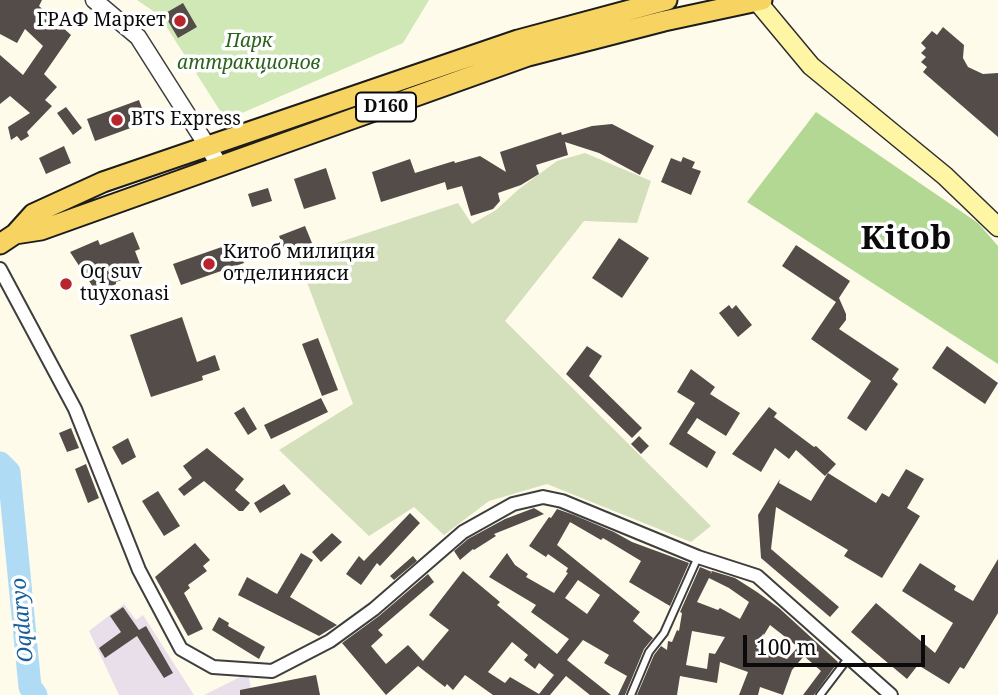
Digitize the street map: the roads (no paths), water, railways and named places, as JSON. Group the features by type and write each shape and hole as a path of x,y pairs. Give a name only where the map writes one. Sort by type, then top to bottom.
{"main road":[{"name":"D160","path":"8,239 33,214 103,182 518,40 667,0"},
{"name":"D160","path":"8,239 41,230 528,57 664,21 759,0"},
{"path":"759,0 811,66 945,176 998,228"}],"street":[{"path":"94,0 138,37 220,166"},
{"path":"0,269 75,408 139,570 181,649 213,667 272,671 284,665 330,640 374,609 463,532 513,504 543,497 562,502 698,557 757,576 891,695"}],"lane":[{"path":"631,695 649,652 664,633 698,557"},
{"path":"820,695 849,657"}],"waterway":[{"name":"Oqdaryo","path":"0,463 9,472 30,687 36,695"}],"place":[{"name":"ГРАФ Маркет","path":"180,21"},
{"name":"BTS Express","path":"117,120"},
{"name":"Китоб милиция отделинияси","path":"209,264"},
{"name":"Oq suv tuyxonasi","path":"66,284"}],"district":[{"name":"Kitob","path":"906,240"}],"park label":[{"name":"Парк аттракционов","path":"249,53"}]}
